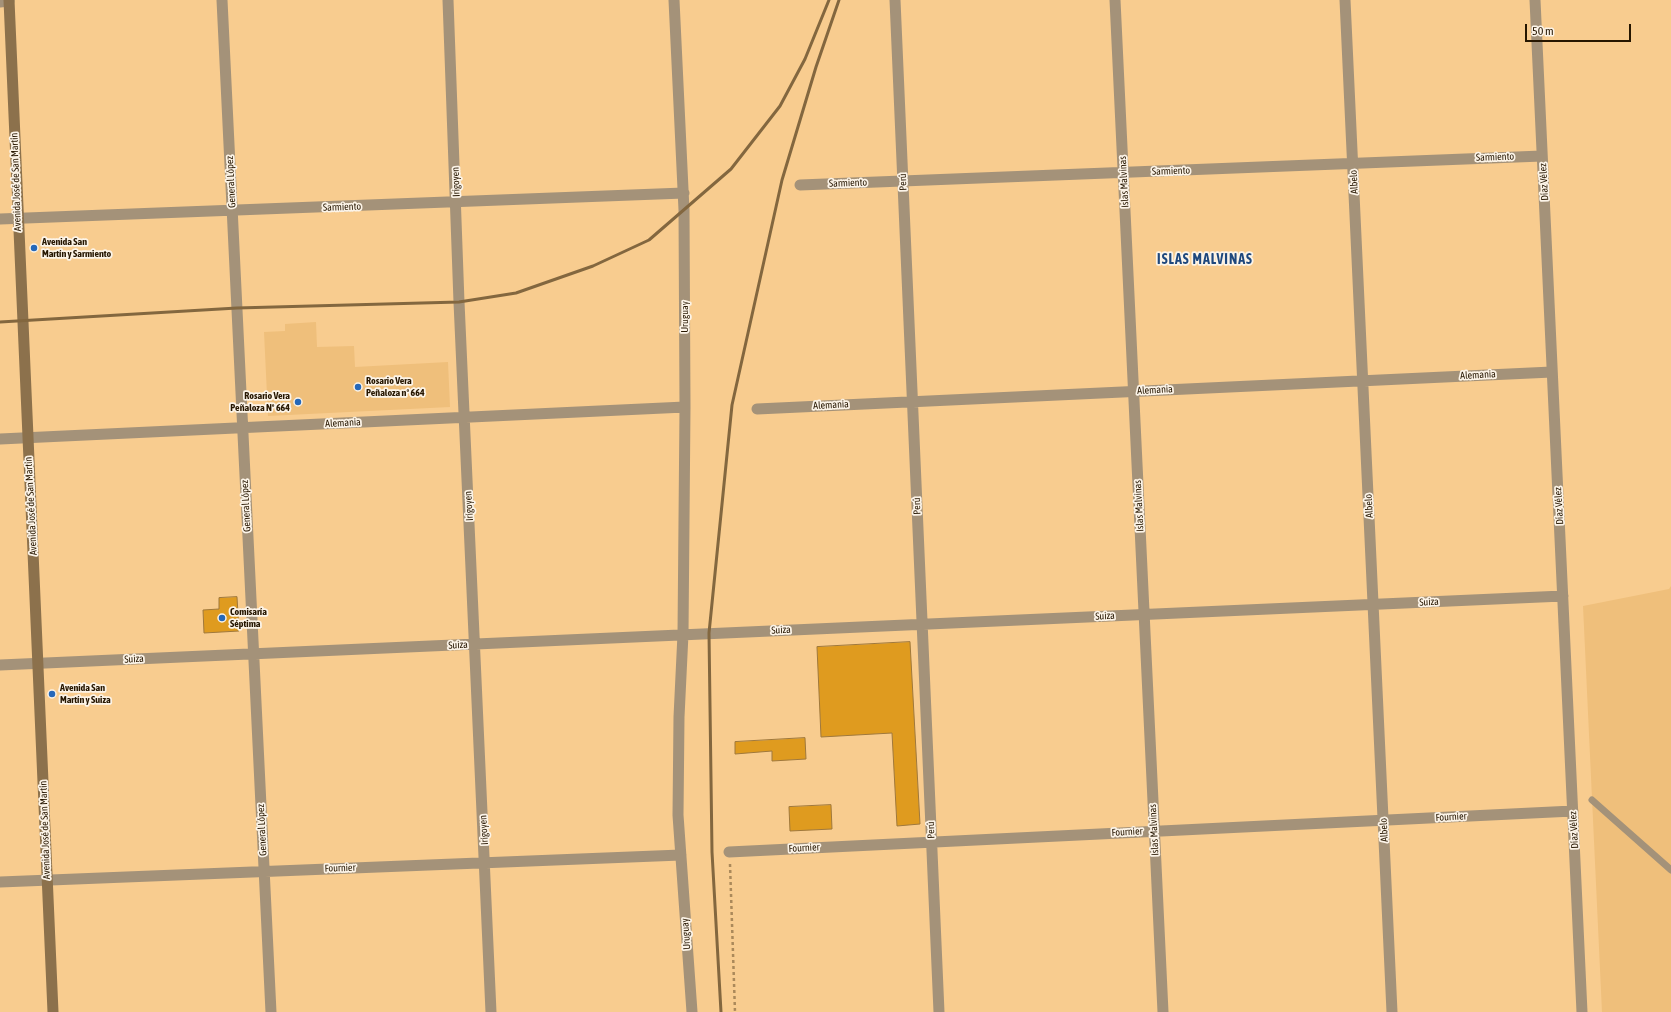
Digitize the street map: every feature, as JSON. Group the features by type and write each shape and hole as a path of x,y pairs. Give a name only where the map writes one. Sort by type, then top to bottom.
{"main road":[{"name":"Avenida José de San Martín","path":"6,1 18,218 53,1012"}],"street":[{"name":"General López","path":"222,0 271,1012"},
{"name":"Irigoyen","path":"448,0 491,1012"},
{"name":"Uruguay","path":"674,0 684,193 685,407 683,634 679,732 678,816 692,1012"},
{"name":"Perú","path":"895,0 939,1012"},
{"name":"Islas Malvinas","path":"1115,0 1162,1012"},
{"name":"Albelo","path":"1346,0 1392,1012"},
{"name":"Díaz Vélez","path":"1535,0 1582,1012"},
{"name":"Sarmiento","path":"800,185 1542,156"},
{"name":"Sarmiento","path":"0,219 456,203 684,193"},
{"name":"Alemania","path":"757,409 1552,372"},
{"name":"Alemania","path":"0,440 685,407"},
{"name":"Suiza","path":"0,665 1563,596"},
{"name":"Fournier","path":"729,852 1573,811"},
{"name":"Fournier","path":"0,882 681,855"}],"lane":[{"path":"1592,800 1671,870"}],"path":[{"path":"729,852 735,1012"}],"shaded area":[{"name":"Rosario Vera Peñaloza n° 664","path":"316,322 317,347 354,346 355,367 448,362 450,407 268,416 264,332 285,331 285,324"},
{"path":"1671,586 1671,1012 1602,1012 1583,606 1669,589"}],"building":[{"path":"237,597 239,631 204,633 203,610 219,609 219,598"},
{"path":"910,642 920,824 897,826 892,733 821,737 817,647"},
{"path":"805,738 806,759 772,761 772,751 735,754 735,742"},
{"path":"831,805 832,829 790,831 789,807"}],"railway":[{"path":"0,322 237,308 459,302 516,293 593,266 649,240 731,169 780,106 805,59 829,0"},
{"path":"721,1012 712,852 709,633 732,405 782,180 816,67 839,0"}],"place":[{"name":"Avenida San Martín y Sarmiento","path":"34,248"},
{"name":"Rosario Vera Peñaloza n° 664","path":"358,387"},
{"name":"Rosario Vera Peñaloza Nº 664","path":"298,402"},
{"name":"Comisaría Séptima","path":"222,618"},
{"name":"Avenida San Martín y Suiza","path":"52,694"}],"district":[{"name":"ISLAS MALVINAS","path":"1205,260"}]}
